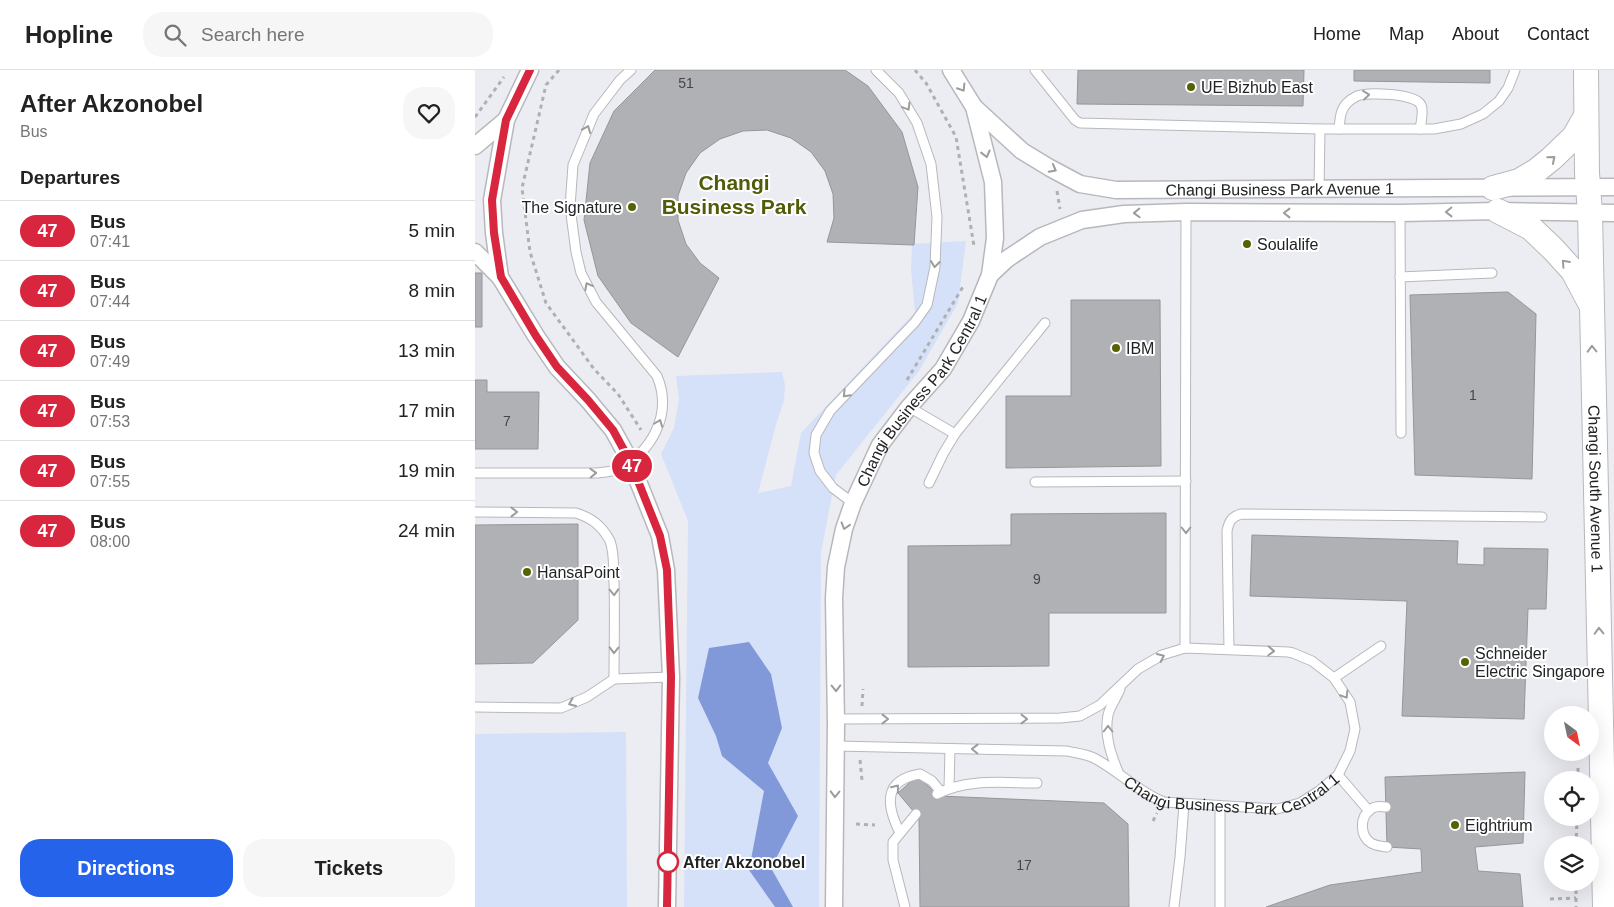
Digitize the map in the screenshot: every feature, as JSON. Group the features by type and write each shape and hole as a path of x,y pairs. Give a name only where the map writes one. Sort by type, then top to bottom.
{"street":[{"path":"501,277 494,233 492,200 506,120 530,70"},
{"name":"Changi Business Park Central 1","path":"834,907 836,719 834,598 836,567 844,529 853,503 880,445 909,407 943,369 971,321 990,275 995,238 993,182 974,107 951,70"},
{"name":"Changi South Avenue 1","path":"1586,70 1605,907"},
{"name":"Changi Business Park Avenue 1","path":"974,107 1022,151 1057,172 1080,184 1116,190 1614,187"},
{"path":"1493,188 1519,181 1551,160 1574,137 1586,116"},
{"path":"475,146 506,120"},
{"path":"1498,211 1531,228 1554,250 1573,271 1591,304"},
{"name":"Changi Business Park Avenue 1","path":"990,275 1007,259 1040,237 1082,220 1124,214 1186,212 1400,213 1498,211 1614,213"},
{"path":"475,252 501,277 557,367 613,430 630,461 660,536 667,570 671,677 667,907"}],"lane":[{"path":"475,473 597,473 614,471 630,461 649,444 661,421 662,388 657,376 596,302 581,273 570,207 573,165 593,114 620,80 631,70"},
{"path":"853,503 833,488 820,471 814,453 816,435 830,411 915,322 927,305 935,267 937,217 931,164 917,123 899,94 876,70"},
{"path":"1035,70 1075,120 1080,123 1320,129 1434,129 1461,124 1483,114 1499,101 1508,88 1515,70"},
{"path":"1339,129 1341,116 1348,102 1357,96 1369,94 1410,97 1418,102 1421,108 1420,129"},
{"path":"1319,189 1320,129"},
{"path":"1185,648 1186,212"},
{"path":"1400,213 1401,434"},
{"path":"1400,277 1492,273"},
{"path":"929,483 955,434 1045,323"},
{"path":"909,407 955,434"},
{"path":"1035,482 1186,481"},
{"path":"475,512 576,513 589,517 599,524 610,543 613,557 614,679"},
{"path":"1229,649 1227,531 1229,523 1235,516 1242,514 1542,517"},
{"path":"1334,678 1381,646"},
{"name":"Changi Business Park Central 1","path":"836,719 1060,718 1080,716 1100,705 1138,669 1162,655 1185,648 1289,652 1312,661 1334,678 1350,702 1355,729 1350,751 1337,775 1319,791 1300,803 1277,809 1164,802 1148,795 1091,757 1067,751 836,746"},
{"path":"475,707 561,708 587,697 614,679 671,677"},
{"name":"Changi Business Park Central 1","path":"1119,774 1110,752 1107,734 1108,714 1122,685"},
{"path":"942,792 950,749"},
{"path":"900,833 892,818 889,805 891,791 910,776 920,774 932,781 942,792"},
{"path":"1337,775 1369,811"},
{"path":"942,792 976,783 1037,783"},
{"path":"1174,907 1184,804"},
{"path":"1220,806 1220,907"},
{"path":"1386,807 1378,806 1369,811 1363,819 1363,833 1371,843 1387,847"},
{"path":"905,907 893,860 893,842 915,814"}],"path":[{"path":"475,117 509,70"},
{"path":"559,70 546,85 522,188 529,252 546,303 594,369 618,394 649,444"},
{"path":"1057,172 1057,196 1063,228"},
{"path":"857,824 875,825"},
{"path":"1576,891 1576,907"},
{"path":"1550,899 1576,898"}],"shaded area":[{"path":"966,241 958,303 919,371 836,475 821,552 819,907 684,907 688,521 661,454 674,428 679,399 676,376 782,372 785,385 784,400 758,493 791,486 801,433 915,312 911,269 912,244"},
{"path":"626,732 627,907 475,907 475,734"}],"water":[{"path":"749,642 771,674 782,728 768,763 798,816 771,868 793,907 775,907 749,870 764,791 722,756 716,736 698,698 709,648"}],"building":[{"name":"The Signature","path":"655,70 845,70 868,86 902,132 918,187 914,245 827,242 834,218 833,194 825,171 811,152 791,138 767,130 743,131 720,139 700,153 686,173 678,196 678,220 686,244 700,263 719,278 678,357 631,323 598,276 584,220 590,163 614,111"},
{"name":"UE Bizhub East","path":"1078,70 1304,70 1303,106 1077,104"},
{"path":"1354,70 1490,70 1490,83 1354,81"},
{"path":"475,273 482,273 482,327 475,327"},
{"path":"1508,292 1536,314 1532,479 1415,475 1410,295"},
{"name":"IBM","path":"1071,300 1160,300 1161,466 1006,468 1006,396 1071,396"},
{"path":"475,380 487,380 487,392 539,392 538,449 475,449"},
{"path":"1166,513 1166,613 1049,613 1049,666 908,667 908,546 1011,545 1011,514"},
{"name":"HansaPoint","path":"578,524 578,620 533,663 475,664 475,525"},
{"name":"Schneider Electric Singapore","path":"1252,535 1458,541 1457,564 1484,565 1484,548 1548,549 1546,609 1528,609 1524,719 1402,716 1407,601 1250,596"},
{"name":"Eightrium","path":"1525,772 1523,843 1475,847 1478,871 1520,874 1523,907 1266,907 1330,885 1422,872 1421,849 1387,847 1385,777"},
{"path":"917,776 939,796 1104,803 1128,824 1129,907 920,907 919,818 898,793"}],"bus line":[{"name":"47","path":"530,70 506,120 492,200 494,233 501,277 557,367 613,430 630,461 660,536 667,570 671,677 667,907"}],"place":[{"name":"UE Bizhub East","path":"1191,87"},
{"name":"The Signature","path":"632,207"},
{"name":"Soulalife","path":"1247,244"},
{"name":"IBM","path":"1116,348"},
{"name":"HansaPoint","path":"527,572"},
{"name":"Schneider Electric Singapore","path":"1465,662"},
{"name":"Eightrium","path":"1455,825"},
{"name":"After Akzonobel","path":"668,862"}],"district":[{"name":"Changi Business Park","path":"734,194"}]}
